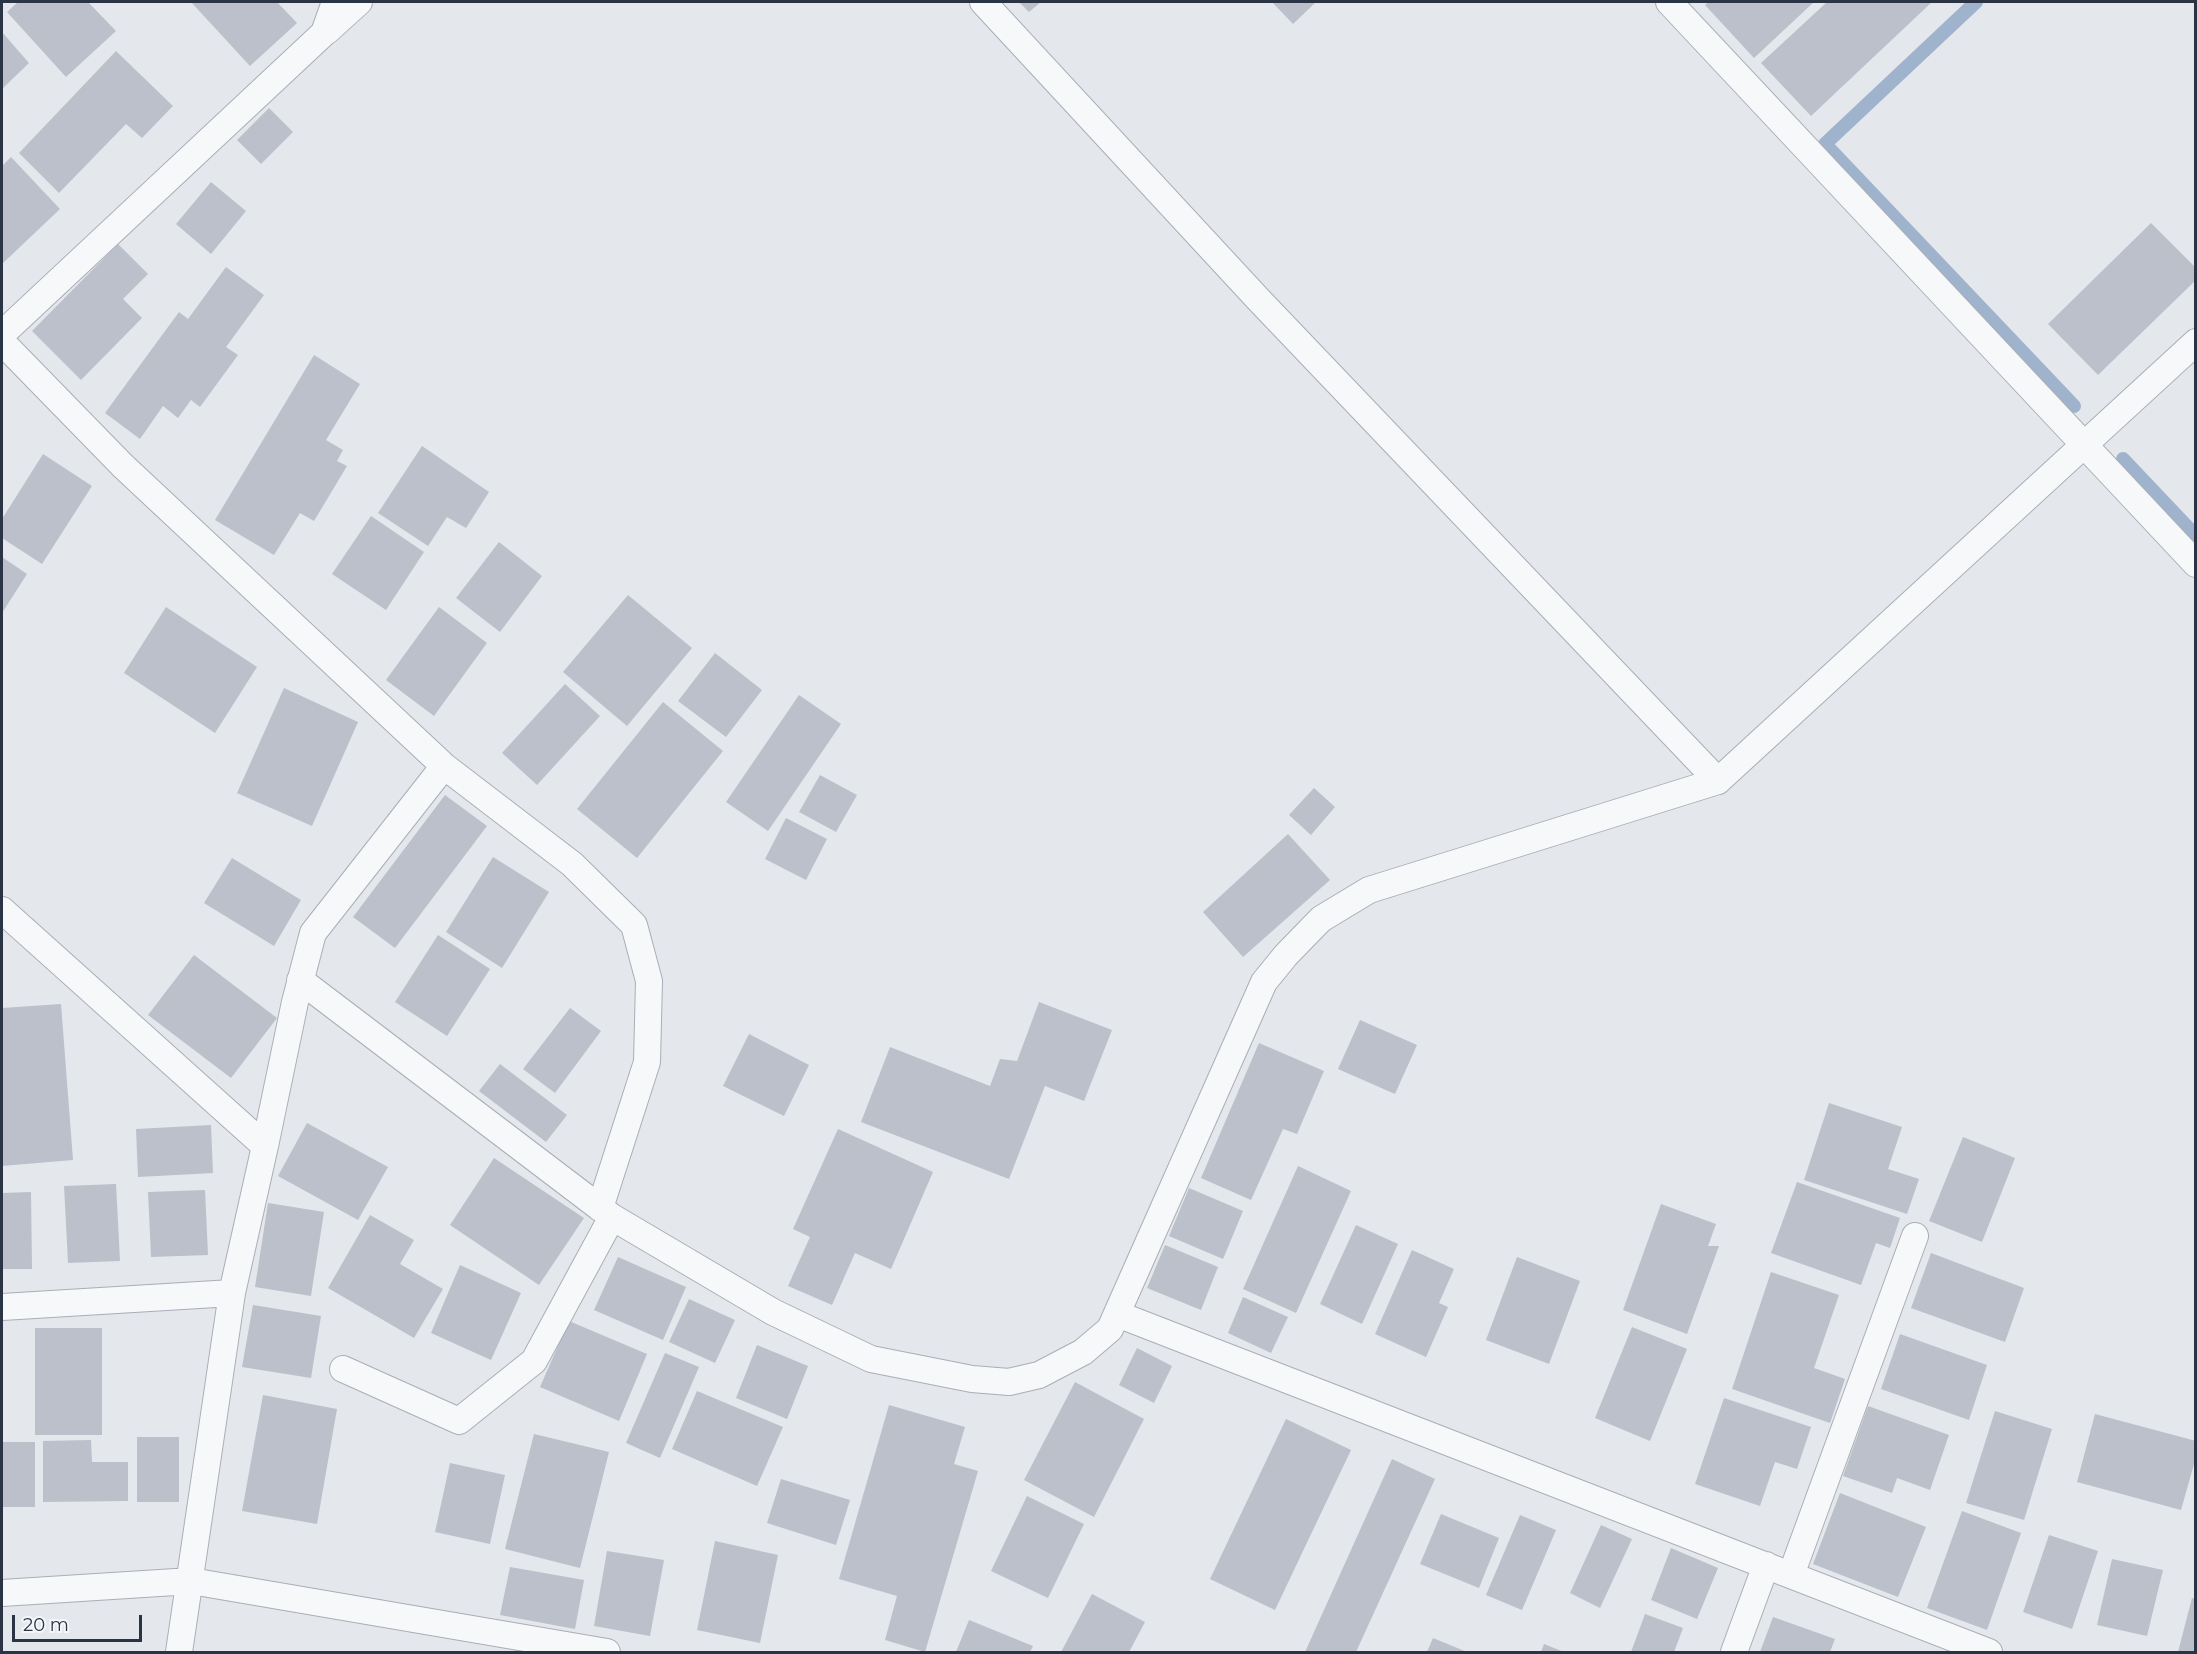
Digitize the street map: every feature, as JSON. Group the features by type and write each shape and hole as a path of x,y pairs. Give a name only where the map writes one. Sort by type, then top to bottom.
{"lane":[{"path":"324,33 335,2"},
{"path":"2,334 360,2"},
{"path":"983,2 1258,299 1718,781"},
{"path":"1669,2 2196,564"},
{"path":"2,342 123,466 444,766 572,864 634,926 649,981 647,1062 606,1213 534,1361 459,1420 343,1369"},
{"path":"300,980 606,1213 773,1312 871,1359 972,1379 1010,1382 1058,1368 1083,1352 1110,1329 1264,982 1286,955 1321,919 1370,890 1718,781 2196,342"},
{"path":"179,1653 232,1293 300,980 313,933 444,766"},
{"path":"2,910 265,1146"},
{"path":"1791,1575 1915,1236"},
{"path":"2,1307 232,1293"},
{"path":"1117,1314 1989,1653"},
{"path":"1734,1653 1766,1565"},
{"path":"2,1593 191,1581 607,1653"}],"building":[{"path":"18,2 88,2 116,31 66,77 7,12"},
{"path":"191,2 277,2 297,23 250,66"},
{"path":"1019,2 1041,2 1029,12"},
{"path":"1272,2 1316,2 1293,24"},
{"path":"1708,2 1814,2 1754,58 1705,5"},
{"path":"1827,2 1932,2 1811,116 1761,63"},
{"path":"2,32 29,63 2,89"},
{"path":"116,51 173,106 142,138 126,124 59,193 19,153"},
{"path":"269,108 293,132 261,164 237,140"},
{"path":"11,157 60,209 2,264 2,166"},
{"path":"211,182 246,211 211,254 176,224"},
{"path":"2151,223 2196,268 2196,280 2098,375 2048,324"},
{"path":"118,244 148,274 123,299 142,318 81,380 32,331"},
{"path":"226,267 264,295 226,347 238,355 200,407 191,400 178,418 163,406 140,439 105,413 179,312 188,319"},
{"path":"314,355 360,384 326,440 343,450 337,461 347,466 314,521 300,513 274,555 215,520"},
{"path":"422,446 489,492 466,528 447,517 428,546 378,513"},
{"path":"43,454 92,486 42,564 2,538 2,519"},
{"path":"371,516 424,552 386,610 332,574"},
{"path":"499,542 542,576 500,632 456,598"},
{"path":"2,557 27,574 2,613"},
{"path":"628,595 692,648 627,726 563,672"},
{"path":"166,607 257,667 215,733 124,673"},
{"path":"439,607 487,643 434,716 386,680"},
{"path":"715,653 762,690 726,737 678,701"},
{"path":"565,684 600,716 537,785 502,753"},
{"path":"284,688 358,722 312,826 237,793"},
{"path":"799,695 841,724 768,831 726,802"},
{"path":"663,702 723,751 637,858 577,809"},
{"path":"820,775 857,795 836,832 799,812"},
{"path":"1314,788 1335,807 1311,835 1289,815"},
{"path":"445,795 487,826 395,948 353,917"},
{"path":"786,818 827,839 806,880 765,859"},
{"path":"1288,834 1330,880 1243,957 1203,912"},
{"path":"493,857 549,892 502,968 446,932"},
{"path":"232,858 301,900 274,946 204,903"},
{"path":"438,935 490,969 447,1036 395,1002"},
{"path":"194,955 277,1018 231,1078 148,1015"},
{"path":"1039,1002 1112,1030 1084,1101 1045,1086 1009,1179 861,1122 890,1047 990,1086 1000,1059 1017,1061"},
{"path":"61,1004 73,1160 2,1166 2,1008"},
{"path":"570,1008 601,1031 555,1093 523,1069"},
{"path":"1360,1020 1417,1045 1395,1094 1338,1069"},
{"path":"749,1034 809,1065 784,1116 723,1086"},
{"path":"1259,1043 1324,1071 1297,1134 1283,1129 1251,1200 1201,1178"},
{"path":"500,1064 567,1115 546,1142 479,1091"},
{"path":"1829,1103 1902,1127 1888,1169 1919,1179 1907,1214 1804,1180"},
{"path":"307,1123 388,1167 358,1220 278,1176"},
{"path":"211,1125 213,1173 138,1177 136,1129"},
{"path":"838,1129 933,1172 891,1269 855,1253 832,1305 788,1286 810,1237 793,1229"},
{"path":"1963,1137 2015,1158 1982,1242 1929,1221"},
{"path":"494,1158 584,1218 539,1285 450,1225"},
{"path":"1298,1166 1351,1191 1296,1313 1243,1289"},
{"path":"1797,1182 1900,1218 1890,1248 1876,1243 1861,1285 1771,1253"},
{"path":"116,1184 120,1261 68,1263 64,1186"},
{"path":"1189,1188 1243,1211 1223,1259 1169,1236"},
{"path":"205,1190 208,1255 151,1257 148,1192"},
{"path":"31,1192 32,1269 2,1269 2,1193"},
{"path":"268,1203 324,1212 311,1296 255,1287"},
{"path":"1661,1204 1716,1224 1708,1246 1719,1246 1687,1334 1623,1310"},
{"path":"370,1215 414,1240 400,1264 443,1289 414,1338 328,1288"},
{"path":"1356,1225 1398,1244 1362,1324 1320,1304"},
{"path":"1165,1245 1218,1267 1201,1310 1147,1288"},
{"path":"1412,1250 1454,1269 1439,1303 1448,1307 1426,1357 1375,1334"},
{"path":"1931,1253 2024,1288 2005,1342 1911,1308"},
{"path":"618,1257 686,1287 663,1340 594,1310"},
{"path":"1517,1257 1580,1281 1549,1364 1486,1340"},
{"path":"460,1265 521,1293 491,1360 431,1333"},
{"path":"1771,1272 1839,1295 1814,1368 1845,1379 1830,1423 1732,1389"},
{"path":"1243,1297 1288,1317 1271,1353 1228,1333"},
{"path":"689,1299 735,1320 715,1363 669,1342"},
{"path":"253,1305 321,1316 311,1378 242,1367"},
{"path":"569,1321 647,1354 619,1421 540,1387"},
{"path":"1632,1327 1687,1349 1650,1441 1595,1418"},
{"path":"35,1328 102,1328 102,1435 35,1435"},
{"path":"1900,1334 1987,1365 1969,1420 1881,1389"},
{"path":"757,1345 808,1366 787,1419 736,1398"},
{"path":"1137,1348 1172,1366 1154,1403 1119,1385"},
{"path":"665,1353 699,1367 660,1458 626,1443"},
{"path":"1075,1382 1144,1419 1094,1517 1024,1480"},
{"path":"697,1391 783,1427 757,1486 672,1449"},
{"path":"263,1395 337,1409 317,1524 242,1511"},
{"path":"1724,1398 1811,1427 1797,1469 1775,1462 1760,1506 1695,1484"},
{"path":"889,1405 965,1427 954,1464 978,1471 925,1652 885,1640 897,1596 839,1579"},
{"path":"1868,1406 1949,1435 1930,1490 1897,1478 1892,1493 1843,1476"},
{"path":"1995,1411 2052,1429 2024,1520 1966,1503"},
{"path":"2095,1414 2196,1441 2196,1457 2181,1510 2077,1482"},
{"path":"1286,1419 1351,1450 1275,1610 1210,1579"},
{"path":"534,1434 609,1452 580,1568 505,1549"},
{"path":"137,1437 179,1437 179,1502 137,1502"},
{"path":"91,1440 92,1462 128,1462 128,1501 43,1502 43,1441"},
{"path":"2,1442 35,1442 35,1507 2,1507"},
{"path":"1392,1459 1435,1479 1356,1652 1305,1652"},
{"path":"450,1463 505,1475 490,1544 435,1532"},
{"path":"781,1479 850,1500 836,1545 767,1523"},
{"path":"1840,1493 1926,1527 1898,1597 1813,1564"},
{"path":"1027,1496 1084,1524 1048,1598 991,1571"},
{"path":"1962,1511 2021,1533 1987,1630 1927,1608"},
{"path":"1441,1514 1499,1538 1479,1588 1420,1564"},
{"path":"1520,1515 1556,1530 1522,1610 1486,1595"},
{"path":"1601,1525 1632,1539 1600,1608 1570,1593"},
{"path":"2049,1535 2098,1551 2072,1629 2023,1612"},
{"path":"715,1541 778,1555 760,1643 697,1630"},
{"path":"1671,1548 1718,1568 1697,1619 1651,1600"},
{"path":"607,1551 664,1560 650,1636 594,1626"},
{"path":"2112,1559 2163,1570 2147,1636 2097,1625"},
{"path":"510,1567 584,1580 575,1629 500,1615"},
{"path":"1092,1594 1145,1622 1129,1652 1061,1652"},
{"path":"2192,1598 2196,1599 2196,1652 2178,1652"},
{"path":"1645,1614 1683,1628 1674,1652 1631,1652"},
{"path":"1773,1617 1835,1639 1830,1652 1760,1652"},
{"path":"969,1620 1033,1646 1030,1652 956,1652"},
{"path":"1433,1638 1467,1652 1427,1652"},
{"path":"1544,1644 1564,1652 1541,1652"}],"waterway":[{"path":"1976,2 1825,144 2074,406"},
{"path":"2123,459 2196,536"}]}
